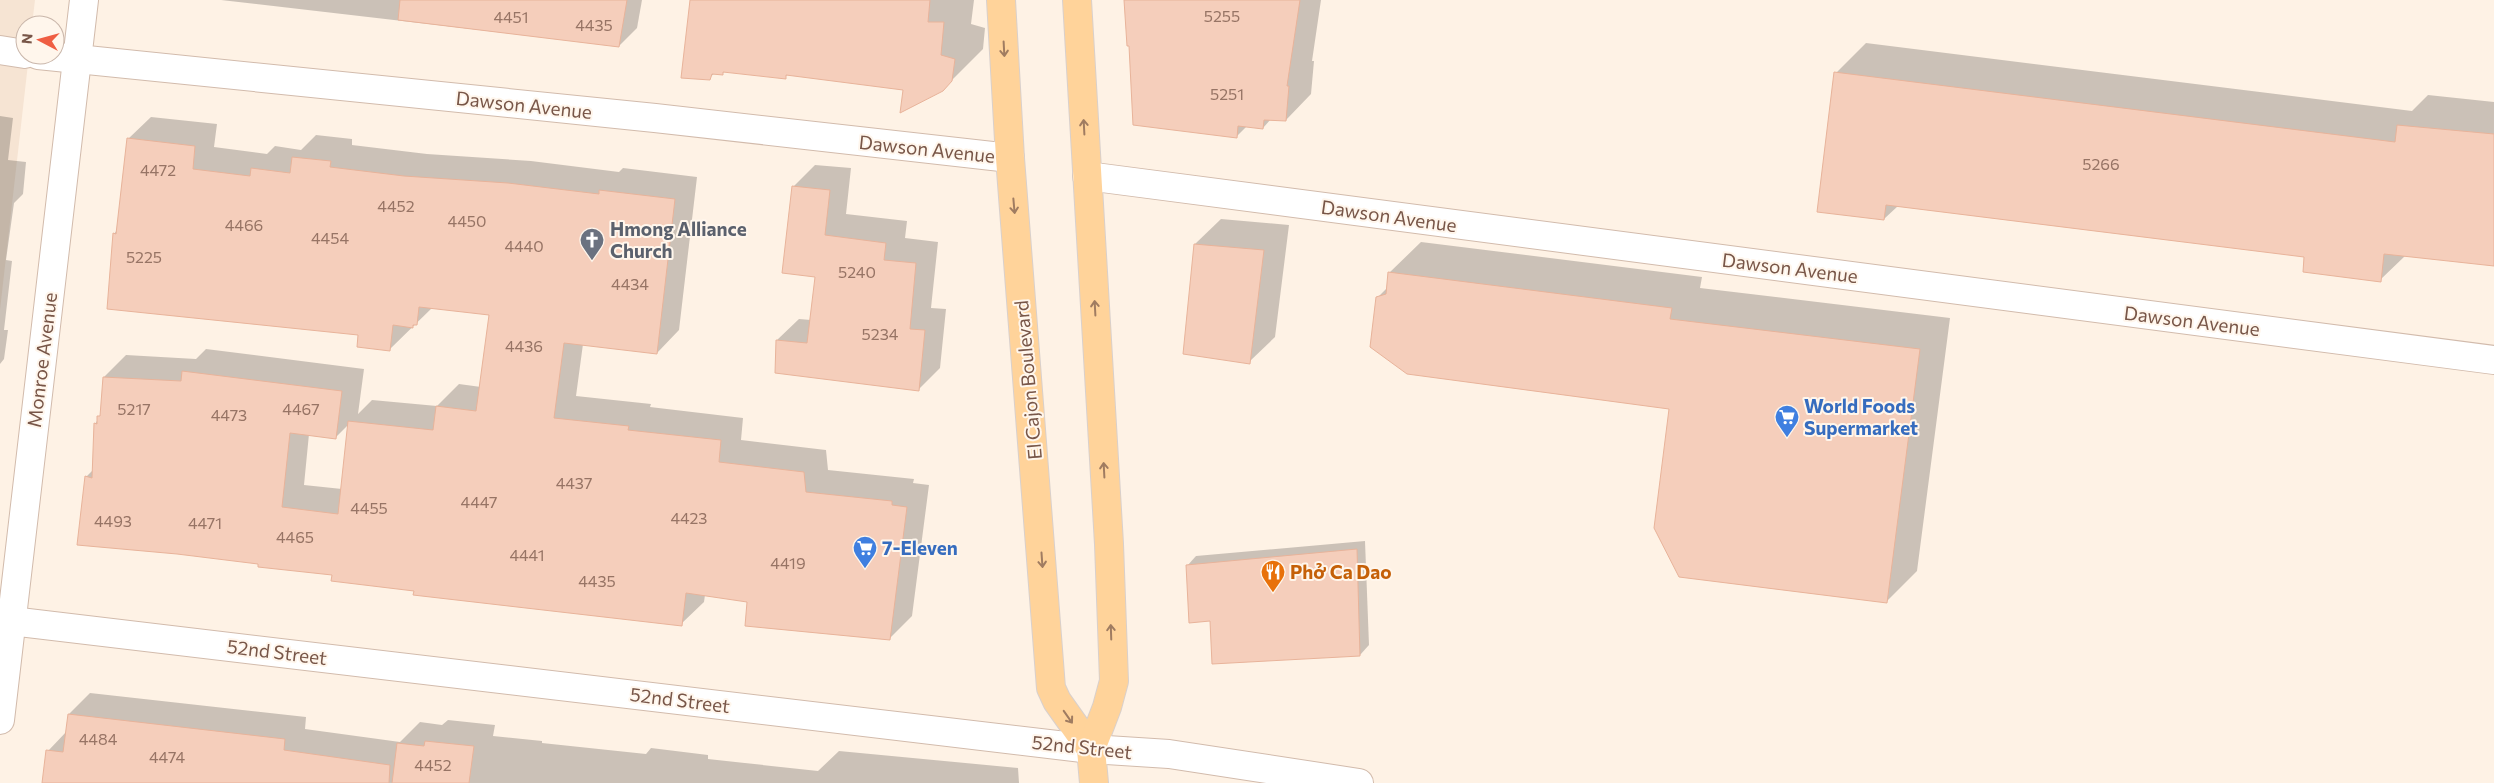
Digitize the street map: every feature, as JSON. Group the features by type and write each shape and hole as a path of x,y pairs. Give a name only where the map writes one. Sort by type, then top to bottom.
{"main road":[{"name":"El Cajon Boulevard","path":"1001,0 1010,158 1039,511 1051,688 1057,701 1091,749"},
{"path":"1077,0 1109,544 1114,681 1107,708 1091,749 1094,783"}],"street":[{"name":"Monroe Avenue","path":"0,720 6,620 84,0"},
{"path":"0,50 15,52"},
{"name":"Dawson Avenue","path":"65,58 655,118 1010,158"},
{"name":"Dawson Avenue","path":"1086,176 2494,360"},
{"name":"52nd Street","path":"6,620 1091,749 1168,754 1358,783"}],"shaded area":[{"path":"0,0 35,0 33,15 15,15 15,65 28,65 0,310"}],"building":[{"path":"400,0 627,0 619,47 398,20"},
{"path":"690,0 930,0 928,22 944,22 941,55 955,59 952,81 943,91 900,113 903,90 786,75 786,79 723,72 723,75 712,74 710,80 681,78"},
{"path":"1124,0 1300,0 1287,86 1289,86 1286,121 1264,120 1263,129 1238,126 1237,138 1133,125 1129,46 1127,46"},
{"path":"1834,72 2395,142 2397,125 2494,134 2494,266 2384,254 2381,282 2303,272 2304,257 1886,205 1884,220 1817,212"},
{"path":"127,138 195,146 193,169 250,176 251,168 290,173 292,157 331,161 330,167 404,176 508,183 599,194 599,190 675,199 657,354 564,343 554,418 629,426 628,430 721,440 719,462 804,472 806,492 892,501 892,505 907,507 890,640 745,626 747,602 686,593 682,626 413,595 414,591 331,581 332,575 258,567 258,564 77,545 85,476 92,478 94,423 97,424 97,416 100,416 103,377 181,381 182,371 342,391 336,439 290,433 282,507 338,514 348,421 433,430 436,406 476,411 489,315 419,307 417,325 413,325 413,328 393,325 390,351 357,347 358,335 107,309 113,233 116,234"},
{"path":"792,186 830,190 825,235 886,243 884,260 916,263 910,329 925,330 919,391 775,373 776,340 807,343 815,277 782,273"},
{"path":"1194,244 1264,250 1250,364 1183,354"},
{"name":"World Foods Supermarket","path":"1388,272 1672,308 1670,319 1920,349 1887,603 1679,577 1654,528 1669,409 1407,374 1370,347 1376,297 1386,294"},
{"name":"Phở Ca Dao","path":"1357,549 1360,656 1212,664 1210,621 1189,623 1186,565"},
{"path":"68,714 285,739 284,750 390,765 389,783 42,783 46,750 63,752"},
{"path":"425,741 474,746 469,783 392,783 397,743 424,746"}],"place":[{"name":"Hmong Alliance Church","path":"592,261"},
{"name":"World Foods Supermarket","path":"1787,438"},
{"name":"7-Eleven","path":"865,569"},
{"name":"Phở Ca Dao","path":"1273,593"}]}
